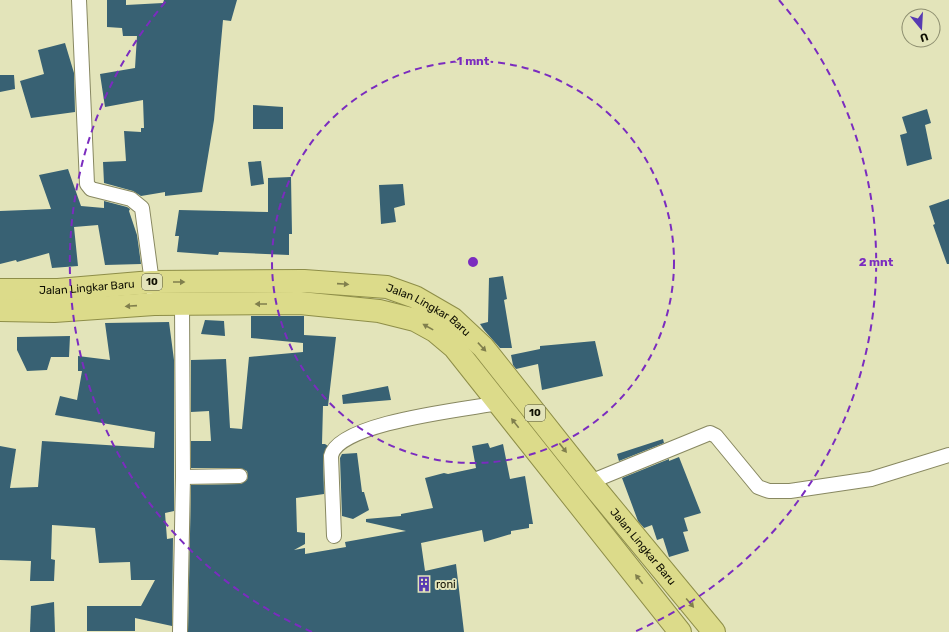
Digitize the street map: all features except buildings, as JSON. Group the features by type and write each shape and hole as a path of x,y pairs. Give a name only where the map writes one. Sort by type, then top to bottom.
{"highway":[{"name":"Jalan Lingkar Baru","path":"0,290 58,290 152,282 304,281 387,287 415,297 453,319 483,347 590,482 714,632"},
{"name":"Jalan Lingkar Baru","path":"0,310 54,311 154,304 300,303 379,311 416,320 436,331 454,347 680,632"}],"street":[{"path":"79,0 87,184 91,189 131,199 142,208 154,304"},
{"path":"180,632 182,619 183,477 182,304"},
{"path":"334,536 331,456 334,449 352,436 380,425 413,417 499,403"},
{"path":"590,482 710,433 716,436 758,487 769,491 790,491 864,481 949,455"},
{"path":"183,477 240,476"}],"place":[{"name":"roni","path":"424,584"}]}
